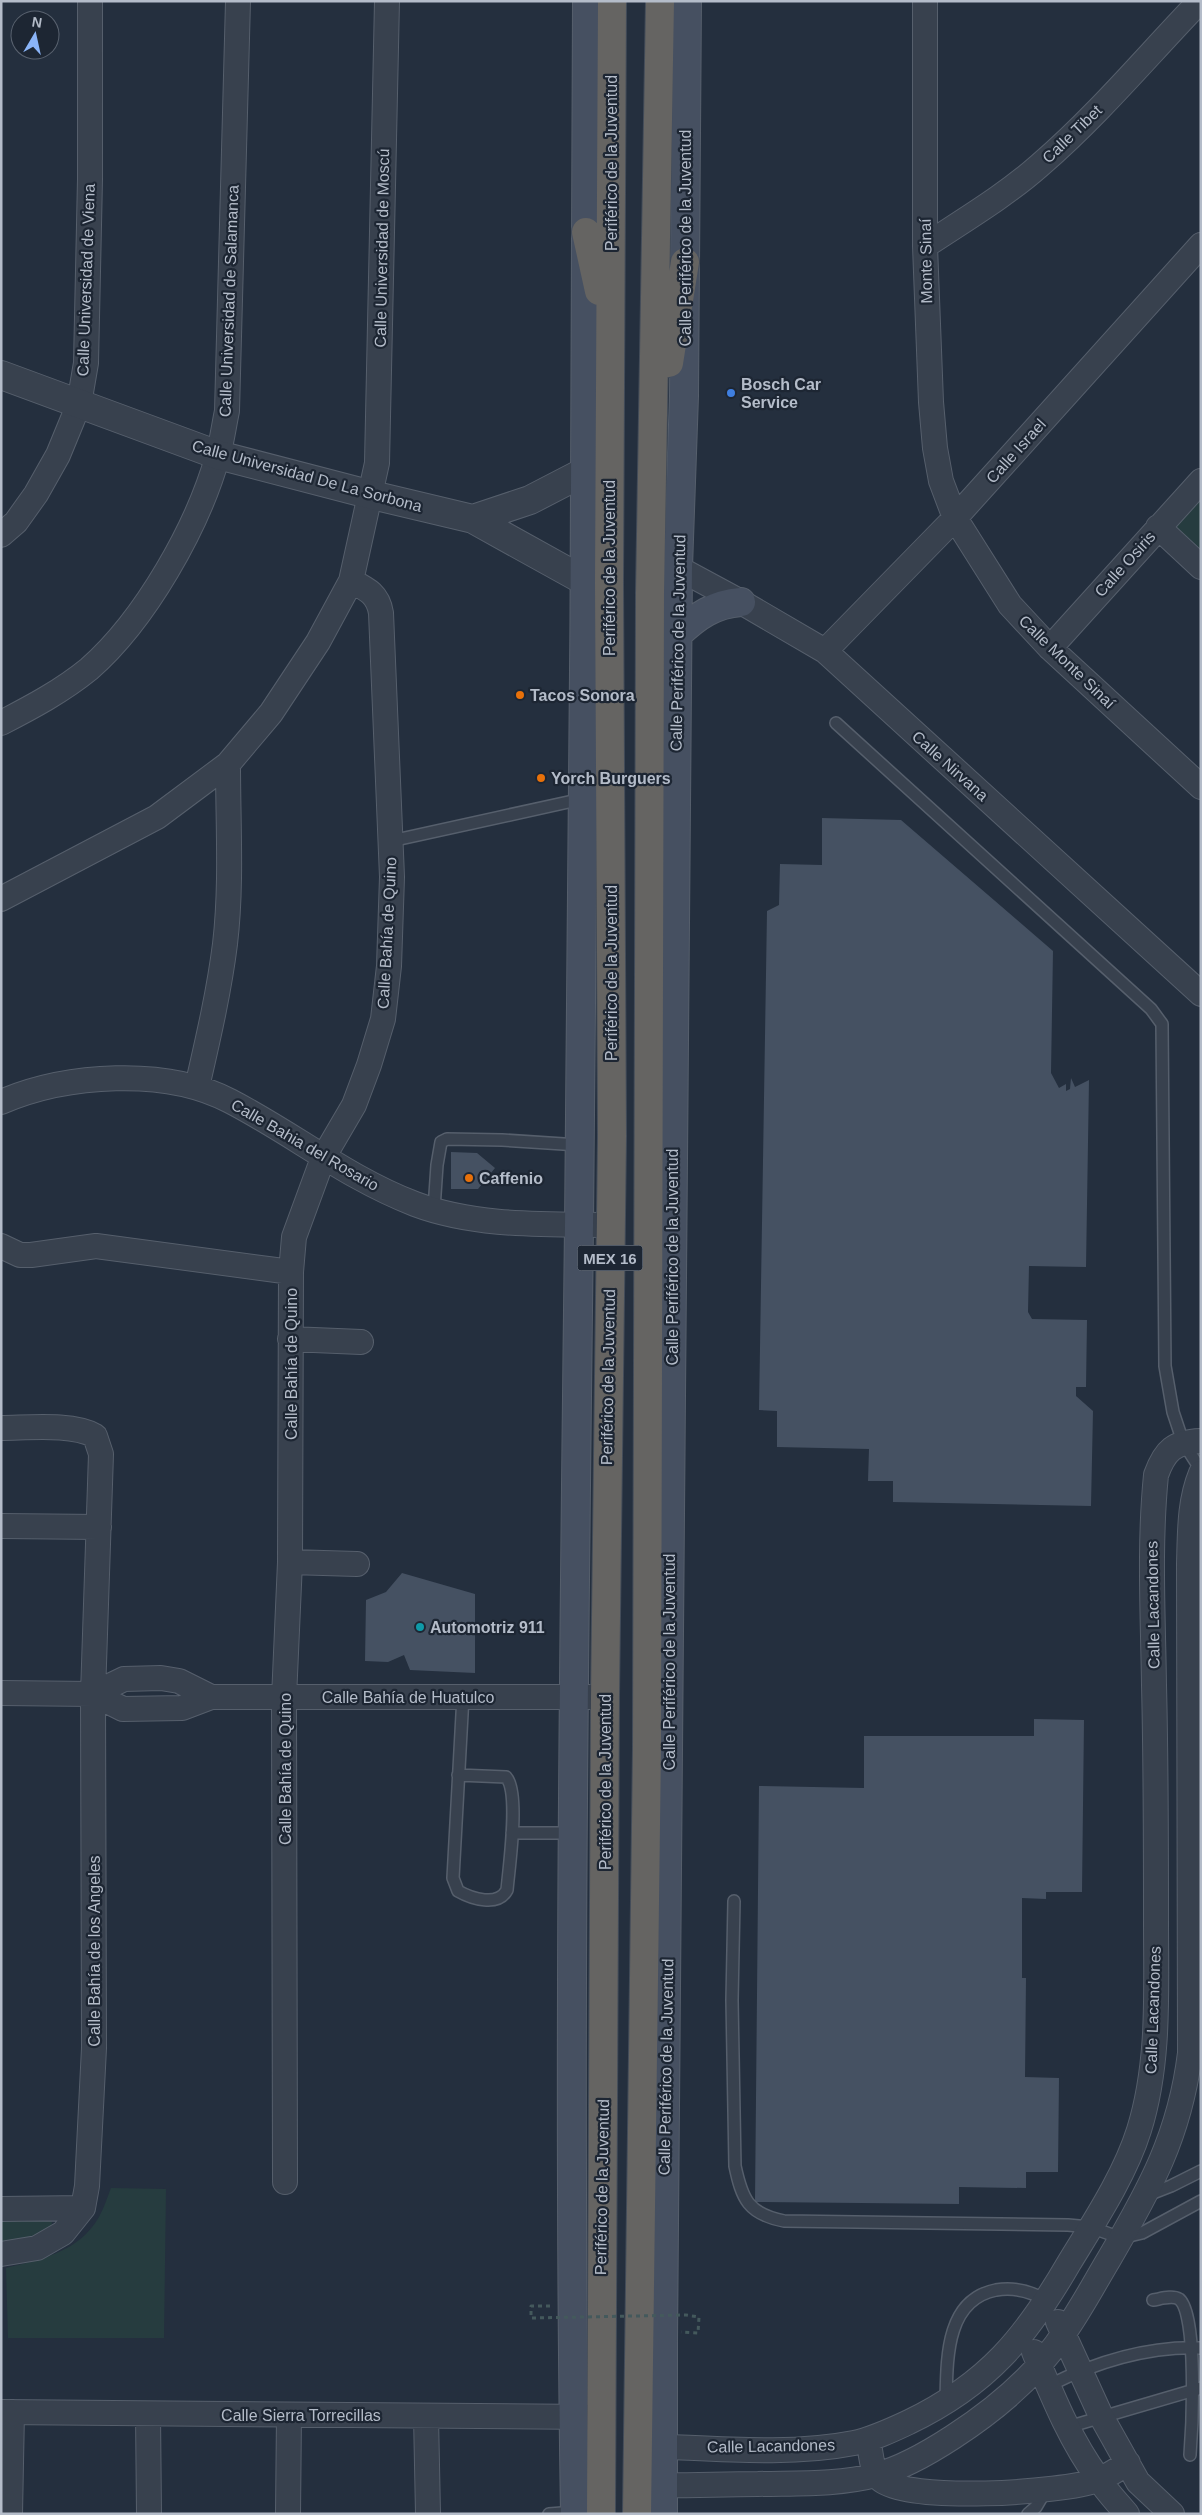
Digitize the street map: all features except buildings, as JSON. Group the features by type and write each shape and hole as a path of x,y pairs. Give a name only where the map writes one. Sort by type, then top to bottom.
{"highway":[{"name":"Periférico de la Juventud","path":"575,2513 600,2416 605,1697 612,1126 596,581 598,472 610,344 612,1"},
{"name":"MEX 16","path":"637,2514 650,2486 651,2446 647,1748 650,593 660,1"},
{"path":"586,232 610,344"},
{"path":"653,458 685,262"}],"main road":[{"path":"587,1 586,232 598,472"},
{"name":"Calle Periférico de la Juventud","path":"651,2446 663,2342 678,568 684,396 687,1"},
{"path":"575,2513 573,2417 573,1833 582,799 596,581"},
{"path":"678,634 691,621 710,609 724,603 741,602"},
{"path":"650,2486 663,2514"}],"street":[{"name":"Calle Universidad de Viena","path":"1,535 16,522 36,494 58,455 79,404 86,364 90,180 90,1"},
{"name":"Calle Universidad de Salamanca","path":"1,723 50,697 89,669 115,642 143,607 182,544 204,495 218,455 227,410 238,1"},
{"name":"Calle Universidad de Moscú","path":"1,899 157,817 228,764 276,705 318,642 351,581 372,495 377,463 387,1"},
{"name":"Monte Sinaí","path":"926,1 925,246 935,448 941,480 955,518"},
{"name":"Calle Tibet","path":"925,246 1002,196 1040,166 1084,125 1200,1"},
{"name":"Calle Israel","path":"824,652 955,518 1201,245"},
{"name":"Calle Universidad De La Sorbona","path":"1,375 218,455 473,519 596,581"},
{"path":"473,519 530,500 598,472"},
{"name":"Calle Osiris","path":"1050,648 1201,480"},
{"name":"Calle Monte Sinaí","path":"955,518 1010,605 1050,648 1201,787"},
{"path":"1158,527 1201,566"},
{"name":"Calle Nirvana","path":"678,568 741,602 824,652 1201,994"},
{"name":"Calle Bahía de Quino","path":"285,2182 284,1698 290,1562 291,1272 294,1237 323,1158 354,1105 369,1065 383,1019 389,966 392,877 380,605 370,590 351,581"},
{"path":"197,1086 217,993 225,942 229,862 228,764"},
{"name":"Calle Bahia del Rosario","path":"1,1102 51,1085 94,1080 141,1079 197,1086 229,1100 323,1158 379,1188 434,1209 449,1214 543,1225 610,1225"},
{"path":"1,1246 20,1255 76,1248 103,1247 291,1272"},
{"path":"290,1339 361,1342"},
{"path":"1,1428 72,1429 95,1436 101,1454 93,1694"},
{"name":"Calle Lacandones","path":"651,2446 787,2449 835,2446 868,2440 896,2428 969,2388 989,2371 1025,2332 1047,2302 1133,2148 1147,2100 1152,2073 1156,2008 1156,1791 1151,1567 1156,1475 1161,1461 1169,1451 1192,1442"},
{"path":"650,2486 832,2481 876,2475 912,2460 971,2425 1007,2398 1044,2376 1064,2334 1146,2196 1169,2144 1186,2086 1189,2061 1190,1685 1196,1653 1191,1514 1195,1488 1201,1472"},
{"path":"1,1526 99,1527"},
{"path":"290,1562 357,1564"},
{"name":"Calle Bahía de Huatulco","path":"1,1693 93,1694 124,1678 161,1678 179,1682 211,1697 605,1697"},
{"path":"1154,1685 1190,1685"},
{"name":"Calle Bahía de los Angeles","path":"83,2208 90,2157 94,2048 93,1694"},
{"path":"1156,1791 1190,1789"},
{"path":"1,2209 83,2208"},
{"path":"1,2254 37,2248 52,2241 63,2232 83,2208"},
{"path":"1047,2302 1064,2334 1079,2371 1101,2416 1138,2482 1172,2514"},
{"path":"1025,2332 1068,2427 1098,2480 1127,2514"},
{"path":"7,2412 10,2514"},
{"name":"Calle Sierra Torrecillas","path":"7,2412 600,2416"},
{"path":"148,2414 149,2514"},
{"path":"288,2514 289,2415"},
{"path":"426,2416 428,2514"},
{"path":"868,2440 876,2475 887,2484 906,2490 971,2493 1046,2490 1098,2480 1128,2463"}],"lane":[{"path":"836,723 1151,1009 1162,1024 1165,1366 1173,1412 1192,1442 1201,1472"},
{"path":"391,841 582,799"},
{"path":"434,1209 437,1165 441,1142 447,1140 502,1140 579,1146"},
{"path":"458,1775 506,1777 512,1786 512,1833 507,1890 504,1896 497,1900 479,1899 458,1891 453,1878 458,1775 463,1696"},
{"path":"512,1833 573,1833"},
{"path":"734,1901 732,2000 735,2166 741,2192 757,2212 767,2218 784,2222 1047,2224 1090,2227 1121,2238 1142,2233 1201,2201"},
{"path":"1146,2196 1201,2171"},
{"path":"946,2402 948,2356 955,2324 962,2310 973,2298 985,2292 1006,2288 1034,2293 1047,2302"},
{"path":"1153,2300 1174,2298 1183,2304 1196,2348 1196,2390 1190,2455"},
{"path":"1044,2376 1079,2371 1138,2353 1196,2348"},
{"path":"1068,2427 1196,2390"},
{"path":"1028,2514 1036,2507 1046,2490"}],"path":[{"path":"550,2306 531,2306 531,2318 686,2315 699,2317 698,2333 681,2332"}],"green space":[{"path":"1201,498 1201,562 1168,532"},
{"path":"111,2188 166,2189 164,2338 8,2338 6,2268 59,2252 81,2238 91,2229 99,2217"},
{"path":"43,2217 52,2222 51,2229 28,2240 1,2241 1,2218"}],"place":[{"name":"Bosch Car Service","path":"731,393"},
{"name":"Tacos Sonora","path":"520,695"},
{"name":"Yorch Burguers","path":"541,778"},
{"name":"Caffenio","path":"469,1178"},
{"name":"Automotriz 911","path":"420,1627"}]}
